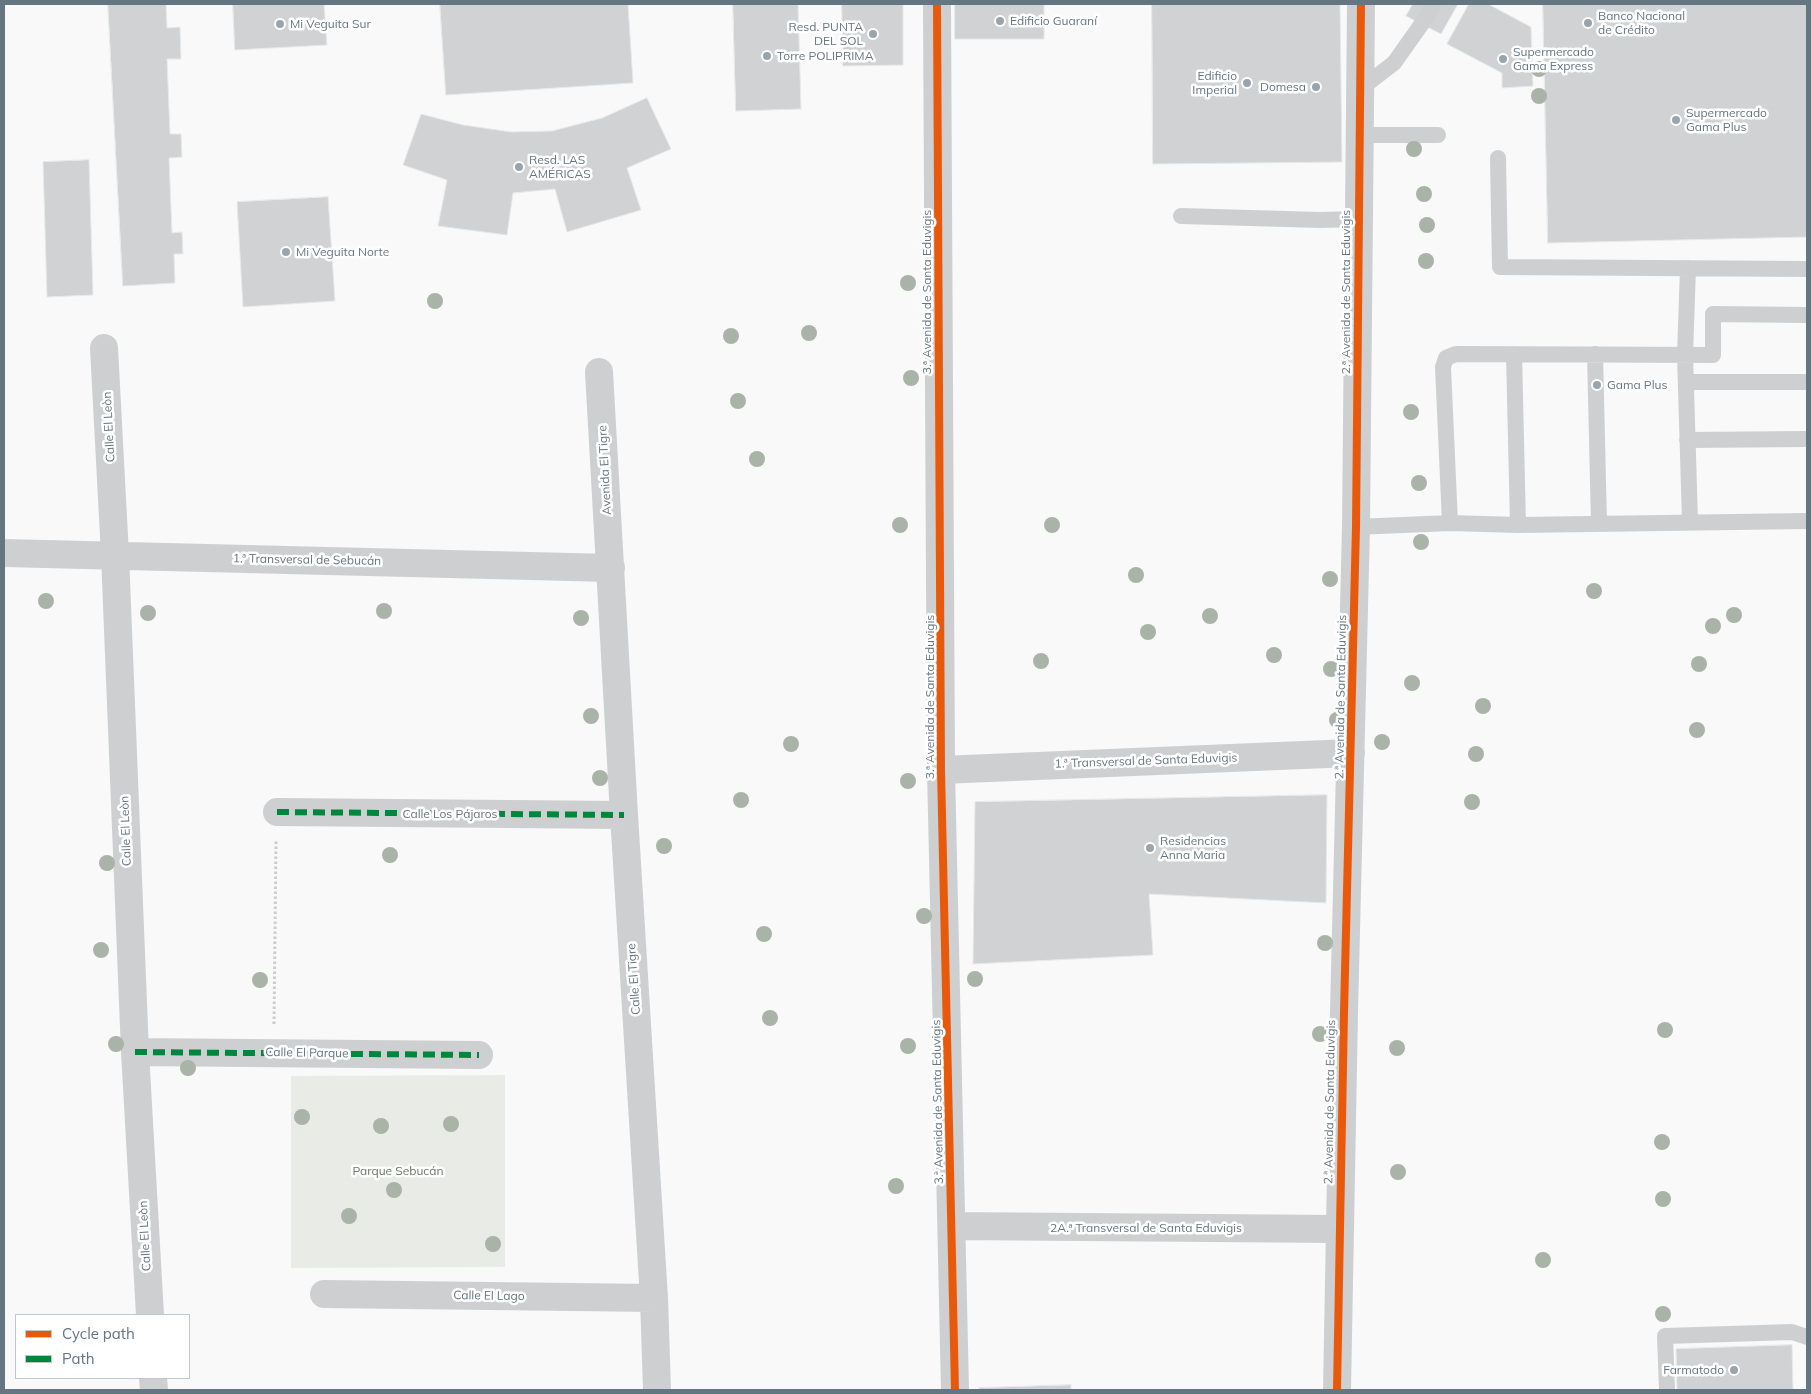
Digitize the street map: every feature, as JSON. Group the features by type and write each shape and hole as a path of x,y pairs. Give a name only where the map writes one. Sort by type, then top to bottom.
{"street":[{"name":"3.ª Avenida de Santa Eduvigis","path":"937,4 941,770 955,1390"},
{"name":"2.ª Avenida de Santa Eduvigis","path":"1337,1390 1339,1229 1356,527 1361,4"},
{"name":"Calle El Leòn","path":"104,348 116,555 135,1052 150,1314"},
{"name":"Avenida El Tigre","path":"599,372 611,568"},
{"name":"1.ª Transversal de Sebucán","path":"4,552 611,568"},
{"name":"Calle El Tigre","path":"611,568 624,815 654,1298 657,1390"},
{"name":"1.ª Transversal de Santa Eduvigis","path":"941,770 1351,753"},
{"name":"Calle Los Pájaros","path":"276,812 624,815"},
{"name":"Calle El Parque","path":"135,1052 479,1055"},
{"name":"2A.ª Transversal de Santa Eduvigis","path":"952,1226 1339,1229"},
{"name":"Calle El Lago","path":"324,1294 654,1298"}],"lane":[{"path":"1359,90 1394,63 1433,4"},
{"path":"1359,135 1438,135"},
{"path":"1498,158 1500,267 1807,269"},
{"path":"1181,216 1320,220 1358,219"},
{"path":"1688,268 1685,355 1690,521"},
{"path":"1450,523 1443,367 1446,358 1456,354 1713,355 1713,314 1807,315"},
{"path":"1514,354 1518,525"},
{"path":"1595,354 1599,524"},
{"path":"1687,382 1807,382"},
{"path":"1687,440 1807,438"},
{"path":"1356,527 1450,523 1518,525 1690,521 1807,521"},
{"path":"1667,1390 1665,1336 1792,1332 1807,1337"}],"path":[{"path":"274,1052 276,812"}],"green space":[{"name":"Parque Sebucán","path":"505,1075 505,1267 291,1268 291,1076"}],"building":[{"path":"108,4 166,4 167,28 180,27 181,59 167,59 170,134 181,134 182,157 169,158 172,233 182,232 183,254 174,254 175,283 123,286"},
{"name":"Mi Veguita Sur","path":"233,4 324,4 327,45 235,50"},
{"path":"440,4 628,4 633,83 446,95"},
{"name":"Torre POLIPRIMA","path":"733,4 798,4 801,109 736,111"},
{"name":"Resd. PUNTA DEL SOL","path":"842,4 903,4 903,65 843,66"},
{"name":"Edificio Guaraní","path":"955,4 1044,4 1044,39 955,39"},
{"name":"Edificio Imperial","path":"1152,4 1340,4 1342,162 1153,164"},
{"path":"1413,4 1458,4 1441,34 1406,16"},
{"name":"Supermercado Gama Express","path":"1469,4 1488,4 1531,27 1533,86 1502,88 1502,73 1447,44"},
{"name":"Supermercado Gama Plus","path":"1543,4 1807,4 1807,237 1548,243"},
{"name":"Resd. LAS AMÉRICAS","path":"647,98 671,149 627,168 641,210 567,232 555,189 513,193 507,235 438,226 447,180 403,165 421,114 463,125 511,132 552,131 602,118"},
{"path":"89,160 93,295 47,297 43,162"},
{"name":"Mi Veguita Norte","path":"328,197 335,301 243,307 237,202"},
{"name":"Residencias Anna Maria","path":"1327,795 1326,903 1149,894 1153,955 973,964 975,802"},
{"name":"Farmatodo","path":"1792,1345 1793,1390 1677,1390 1676,1349"},
{"path":"1071,1385 1071,1390 979,1390 979,1388"}],"marked path":[{"path":"277,812 624,815"},
{"path":"135,1052 479,1055"}],"cycle path":[{"path":"937,4 941,770 955,1390"},
{"path":"1337,1390 1356,527 1361,4"}],"place":[{"name":"Edificio Guaraní","path":"1000,21"},
{"name":"Banco Nacional de Crédito","path":"1588,23"},
{"name":"Mi Veguita Sur","path":"280,24"},
{"name":"Resd. PUNTA DEL SOL","path":"873,34"},
{"name":"Torre POLIPRIMA","path":"767,56"},
{"name":"Supermercado Gama Express","path":"1503,59"},
{"name":"Edificio Imperial","path":"1247,83"},
{"name":"Domesa","path":"1316,87"},
{"name":"Supermercado Gama Plus","path":"1676,120"},
{"name":"Resd. LAS AMÉRICAS","path":"519,167"},
{"name":"Mi Veguita Norte","path":"286,252"},
{"name":"Gama Plus","path":"1597,385"},
{"name":"Residencias Anna Maria","path":"1150,848"},
{"name":"Farmatodo","path":"1734,1370"}]}
